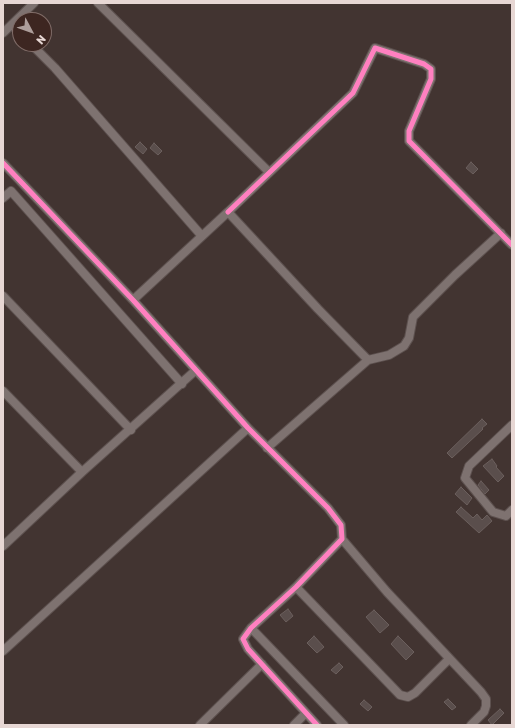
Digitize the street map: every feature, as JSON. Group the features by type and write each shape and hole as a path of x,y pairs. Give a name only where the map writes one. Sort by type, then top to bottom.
{"street":[{"path":"25,12 34,3"},
{"path":"98,3 270,172"},
{"path":"3,33 12,26"},
{"path":"133,300 312,134 353,93 376,48 424,64 431,69 431,79 409,130 409,141 512,245"},
{"path":"39,52 55,68 202,235"},
{"path":"3,163 133,300 248,428 336,518 342,528 342,539 387,592 481,692 486,699 486,706 484,712 471,725"},
{"path":"3,198 11,191 182,384"},
{"path":"228,212 318,309 368,360"},
{"path":"267,448 368,360 389,355 404,346 409,338 413,317 455,275 501,233"},
{"path":"3,296 130,430"},
{"path":"3,546 82,472 196,370"},
{"path":"3,390 82,472"},
{"path":"512,425 469,466 465,478 493,512 506,516 512,510"},
{"path":"3,651 248,428"},
{"path":"317,725 248,649 243,639 251,628 296,587 342,539"},
{"path":"296,587 400,695 408,697 415,693 449,659"},
{"path":"251,628 344,725"},
{"path":"200,725 262,664"},
{"path":"294,725 306,714"}],"building":[{"path":"140,142 147,149 143,154 135,147"},
{"path":"154,143 162,151 158,155 150,148"},
{"path":"471,162 478,169 473,174 466,168"},
{"path":"482,419 487,424 452,458 447,453"},
{"path":"492,459 497,466 496,467 504,476 498,482 483,466"},
{"path":"481,481 489,490 485,494 478,485"},
{"path":"461,487 472,498 467,505 455,494"},
{"path":"461,507 473,518 477,514 482,520 487,515 492,521 479,533 456,512"},
{"path":"288,609 293,616 286,622 280,615"},
{"path":"374,610 389,625 380,633 366,617"},
{"path":"314,636 324,647 317,653 307,643"},
{"path":"398,636 414,652 406,660 391,644"},
{"path":"339,663 343,667 336,674 331,670"},
{"path":"448,699 456,707 452,710 444,702"},
{"path":"364,700 372,707 368,711 360,704"},
{"path":"500,709 504,713 492,725 488,720"}],"cycle path":[{"path":"228,212 353,93 375,48 424,64 431,69 431,79 409,131 409,141 512,245"},
{"path":"3,163 133,300 248,428 328,508 341,525 342,539 296,587 251,628 243,639 248,649 317,725"}]}
